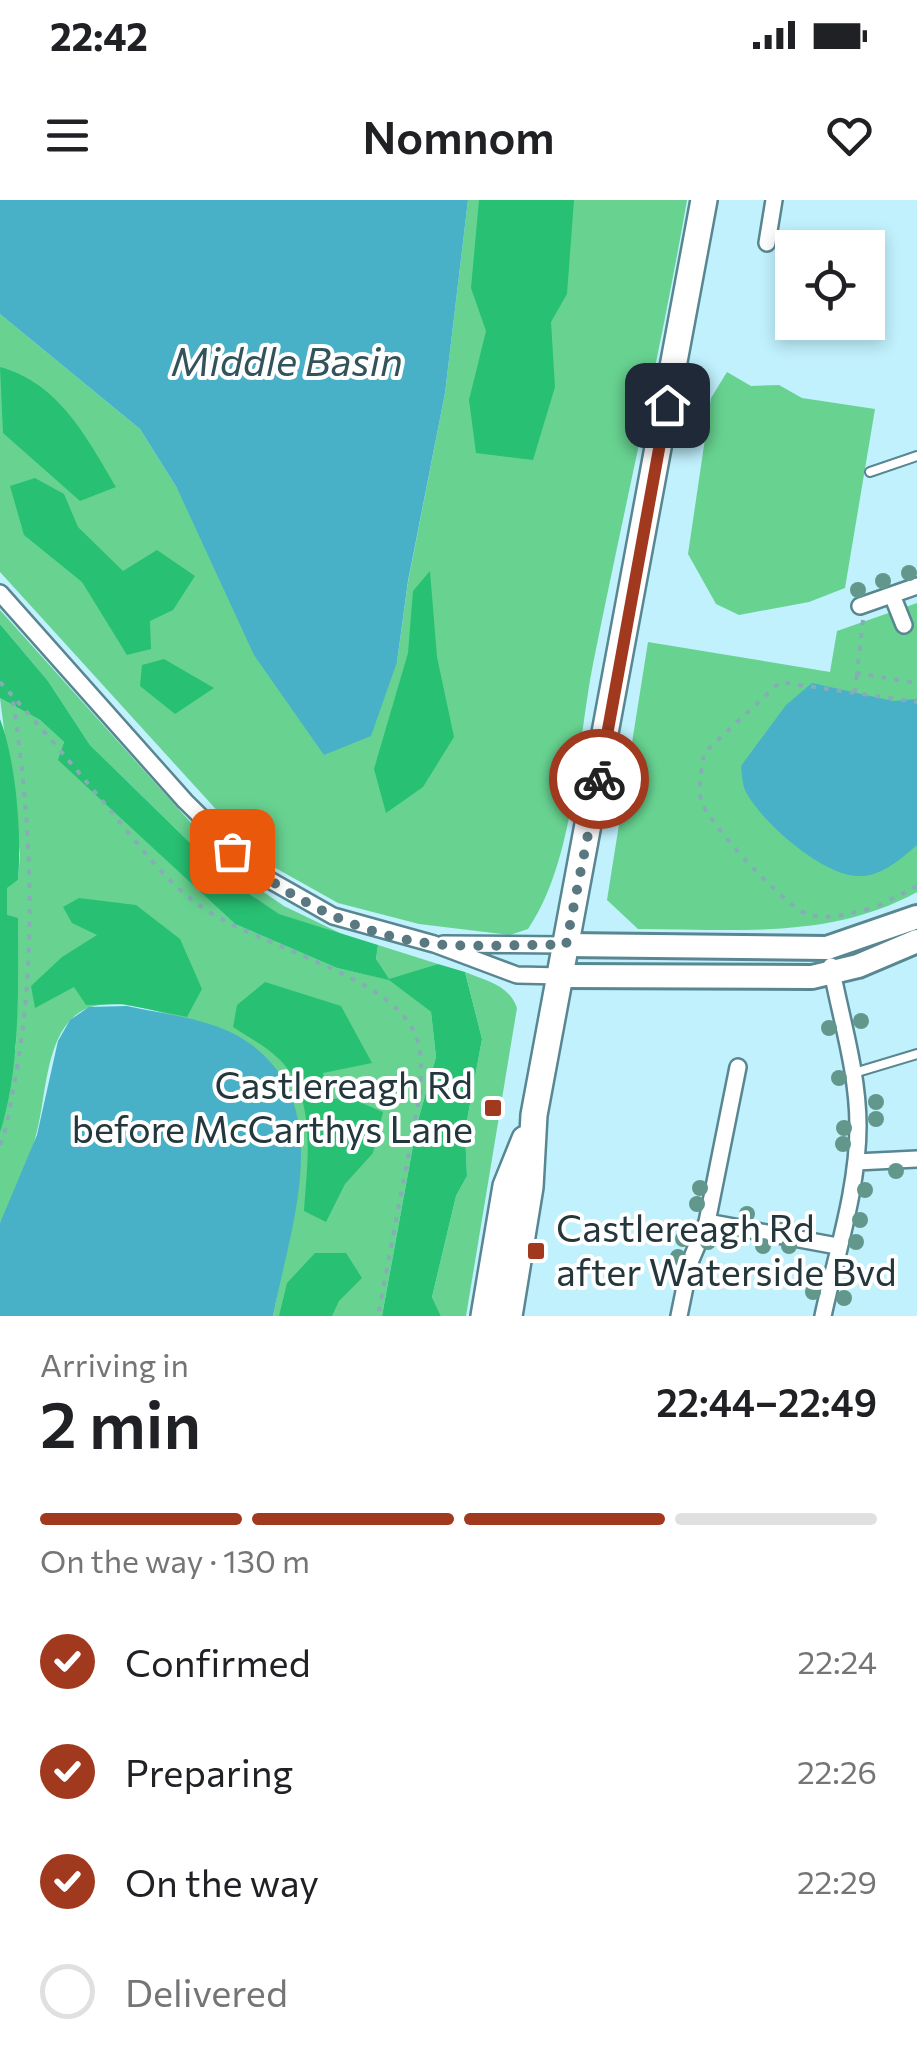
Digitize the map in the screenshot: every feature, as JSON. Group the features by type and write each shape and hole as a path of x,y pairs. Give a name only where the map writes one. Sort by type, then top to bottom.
{"main road":[{"path":"508,1316 530,1187 534,1116 704,200"},
{"path":"484,1316 506,1186 534,1116"}],"street":[{"path":"767,242 774,200"},
{"path":"860,606 917,586"},
{"path":"0,593 197,814 259,874 334,916 434,944 517,975 792,978 832,974 917,940"},
{"path":"892,594 904,625"},
{"path":"434,944 827,948 917,917"},
{"path":"823,1316 856,1162 858,1125 854,1074 827,948"},
{"path":"679,1316 690,1262 707,1222 738,1067"},
{"path":"856,1162 917,1159"},
{"path":"707,1222 838,1246"}],"lane":[{"path":"870,472 917,456"},
{"path":"854,1074 917,1054"}],"path":[{"path":"855,694 863,620 860,606"},
{"path":"857,673 917,683"},
{"path":"0,682 154,864 200,906 246,934 357,981 392,1003 412,1026 421,1050 421,1088 378,1316"},
{"path":"917,702 780,682 704,753 702,800 723,836 806,914 836,916 872,909 917,886"},
{"path":"0,1145 20,1052 29,926 24,770 12,694"}],"green space":[{"path":"468,200 687,200 593,664 565,836 544,901 528,929 510,935 419,924 338,903 263,861 0,572 0,314 140,429 177,488 397,662 408,582 445,393"},
{"path":"479,200 574,200 567,294 551,322 555,387 533,460 476,453 469,400 486,331 471,288"},
{"path":"0,367 21,375 55,399 82,432 116,487 80,501 3,433"},
{"path":"727,372 751,386 779,385 802,398 875,409 845,588 809,602 739,615 716,604 688,554 711,398"},
{"path":"35,478 64,494 78,527 123,571 157,550 195,576 173,610 150,621 151,649 127,655 82,582 24,535 10,486"},
{"path":"430,571 437,657 454,737 423,787 386,813 374,769 408,653 413,591"},
{"path":"917,603 917,892 850,918 816,925 746,930 638,929 607,900 648,642 830,672 837,631"},
{"path":"0,610 236,873 284,906 342,934 278,914 226,878 90,745 48,681 0,624"},
{"path":"0,624 48,681 90,745 226,878 279,914 378,945 376,959 389,979 438,964 465,972 482,1039 465,1131 467,1176 456,1196 432,1297 441,1316 382,1316 417,1124 436,1057 431,1012 389,980 337,968 235,924 58,760 64,742 40,720 0,698"},
{"path":"164,659 214,688 175,714 140,686 142,665"},
{"path":"0,698 40,720 64,742 59,760 235,924 337,968 387,979 376,959 378,945 438,964 390,980 431,1012 436,1057 417,1124 382,1316 273,1316 298,1189 193,1021 155,1011 100,1005 74,1017 63,1029 50,1062 30,1155 0,1223 0,1133 16,1046 18,919 6,916 7,887 18,880 20,854"},
{"path":"0,719 14,777 19,842 18,880 7,888 7,915 18,918 17,1027 12,1081 0,1133"},
{"path":"79,898 136,905 180,939 202,989 187,1017 123,1004 86,1005 74,987 35,1008 31,986 62,957 97,935 72,923 63,907"},
{"path":"465,972 503,989 517,1008 466,1316 441,1316 432,1297 456,1196 467,1176 465,1131 482,1039"},
{"path":"265,982 341,1006 372,1063 323,1073 329,1099 350,1098 383,1112 373,1153 345,1184 326,1222 304,1211 308,1152 300,1092 279,1059 233,1027 237,1005"},
{"path":"315,1253 346,1253 362,1278 339,1301 332,1316 279,1316 287,1283"}],"water":[{"name":"Middle Basin","path":"0,200 468,200 445,393 408,581 397,662 371,736 324,755 254,655 177,488 140,429 0,314"},
{"path":"812,683 893,701 917,699 917,845 877,873 847,874 813,858 764,817 744,787 741,766 786,705"},
{"path":"127,1006 198,1021 238,1036 270,1061 289,1092 299,1126 301,1164 290,1241 273,1316 0,1316 0,1223 37,1135 58,1041 70,1020 89,1007"}],"way so far":[{"path":"232,851 294,897 378,931 434,944 566,945 599,779"}],"place":[{"name":"Castlereagh Rd before McCarthys Lane","path":"493,1108"},
{"name":"Castlereagh Rd after Waterside Bvd","path":"536,1251"}],"route":[{"path":"599,779 667,405"}]}
